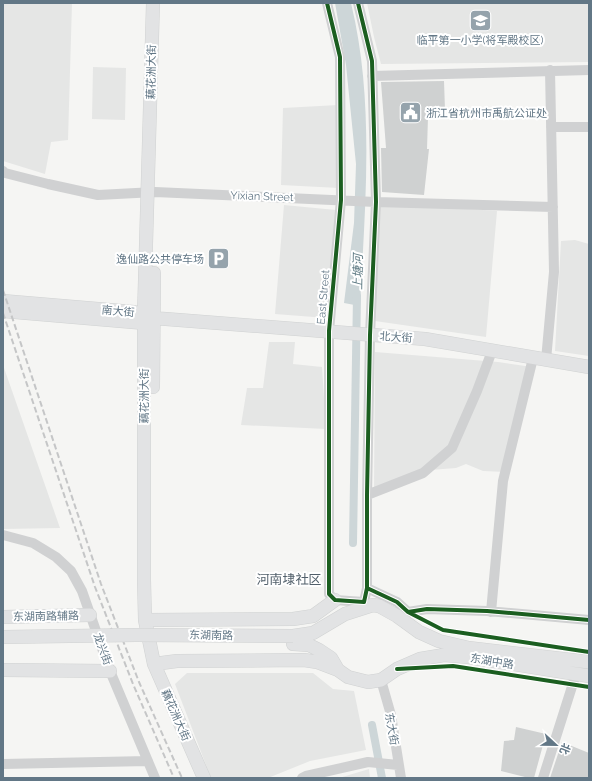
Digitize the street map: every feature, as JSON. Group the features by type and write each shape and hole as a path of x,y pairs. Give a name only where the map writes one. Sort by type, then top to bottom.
{"main road":[{"name":"藕花洲大街","path":"152,192 153,3"},
{"name":"藕花洲大街","path":"160,3 147,319 144,580 157,664 204,778"},
{"name":"南大街","path":"3,301 134,312 147,319"},
{"name":"南大街","path":"3,311 147,319"},
{"name":"北大街","path":"147,319 425,339 589,367"},
{"path":"149,620 293,619 313,616 332,597"},
{"name":"东湖南路","path":"3,644 113,641 293,640 313,633 345,614 365,605 379,606 397,616 407,624"},
{"name":"东湖南路辅路","path":"3,617 90,615"},
{"name":"东湖中路","path":"407,624 419,632 439,641 469,648 588,659"},
{"name":"东湖南路","path":"3,637 136,635 293,640 319,650 331,658 338,670"},
{"name":"东湖中路","path":"381,680 397,669 420,659 444,655 468,657 583,675"},
{"path":"157,664 177,661 304,660 317,662 338,670 348,677 368,682 381,680"},
{"name":"藕花洲大街","path":"157,664 211,778"},
{"path":"3,670 110,670"}],"street":[{"name":"East Street","path":"328,3 340,57 341,200 329,331 332,597"},
{"path":"332,597 365,605 368,588 367,495 370,335 376,202 372,61 358,3"},
{"path":"546,360 554,272 550,70"},
{"path":"372,76 589,70"},
{"path":"551,127 589,127"},
{"name":"Yixian Street","path":"3,171 5,173 48,184 98,194 152,192 376,202 553,207"},
{"path":"367,495 423,472 452,448 477,391 492,351"},
{"path":"490,612 503,481 533,358"},
{"name":"龙兴街","path":"3,535 33,543 56,557 71,572 82,591 110,670 155,778"},
{"path":"368,588 397,602 408,612 427,609 490,612 589,620"},
{"path":"543,778 583,675"},
{"name":"东大街","path":"381,680 391,715 401,778"},
{"path":"3,764 148,761"},
{"path":"302,778 368,762 398,764"}],"shaded area":[{"path":"3,3 72,3 68,140 51,142 45,174 3,161"},
{"name":"临平第一小学(将军殿校区)","path":"367,3 589,3 589,62 381,64"},
{"path":"93,67 126,68 125,120 92,119"},
{"path":"338,105 339,188 281,185 283,108"},
{"path":"380,203 497,211 486,337 375,321"},
{"path":"284,205 336,210 327,318 275,314"},
{"path":"575,240 589,244 589,356 555,351 561,241"},
{"path":"269,342 295,342 293,364 322,367 326,429 241,425 247,388 263,388"},
{"path":"375,352 498,362 532,367 506,472 483,471 466,464 456,468 430,470 374,492"},
{"path":"3,365 60,528 3,529"},
{"path":"187,673 313,673 333,689 354,691 366,750 310,761 268,778 211,778 175,684"},
{"path":"369,769 370,778 339,778"}],"water":[{"path":"335,3 351,3 363,78 366,116 366,192 360,306 344,303 354,223 356,164 346,65"}],"building":[{"name":"浙江省杭州市禹航公证处","path":"444,81 445,110 428,117 427,149 429,149 424,195 382,192 381,148 386,148 381,82"},
{"path":"516,727 546,734 534,778 501,771 504,741 514,740"},
{"path":"562,742 589,753 589,778 550,778"}],"waterway":[{"name":"上塘河","path":"353,543 357,296"},
{"name":"上塘河","path":"372,725 382,778"}],"railway":[{"path":"3,290 101,584 139,682 182,778"},
{"path":"3,313 95,587 133,684 174,778"}],"cycle path":[{"path":"327,3 340,57 341,200 329,331 329,594 335,600 364,602 367,588 370,335 376,202 372,61 358,3"},
{"path":"367,588 397,602 408,612 443,630 589,652"},
{"path":"408,612 427,609 487,611 589,620"},
{"path":"397,669 453,666 589,687"}],"place":[{"name":"临平第一小学(将军殿校区)","path":"480,20"},
{"name":"浙江省杭州市禹航公证处","path":"410,113"},
{"name":"逸仙路公共停车场","path":"219,259"}],"district":[{"name":"河南埭社区","path":"289,579"}]}
